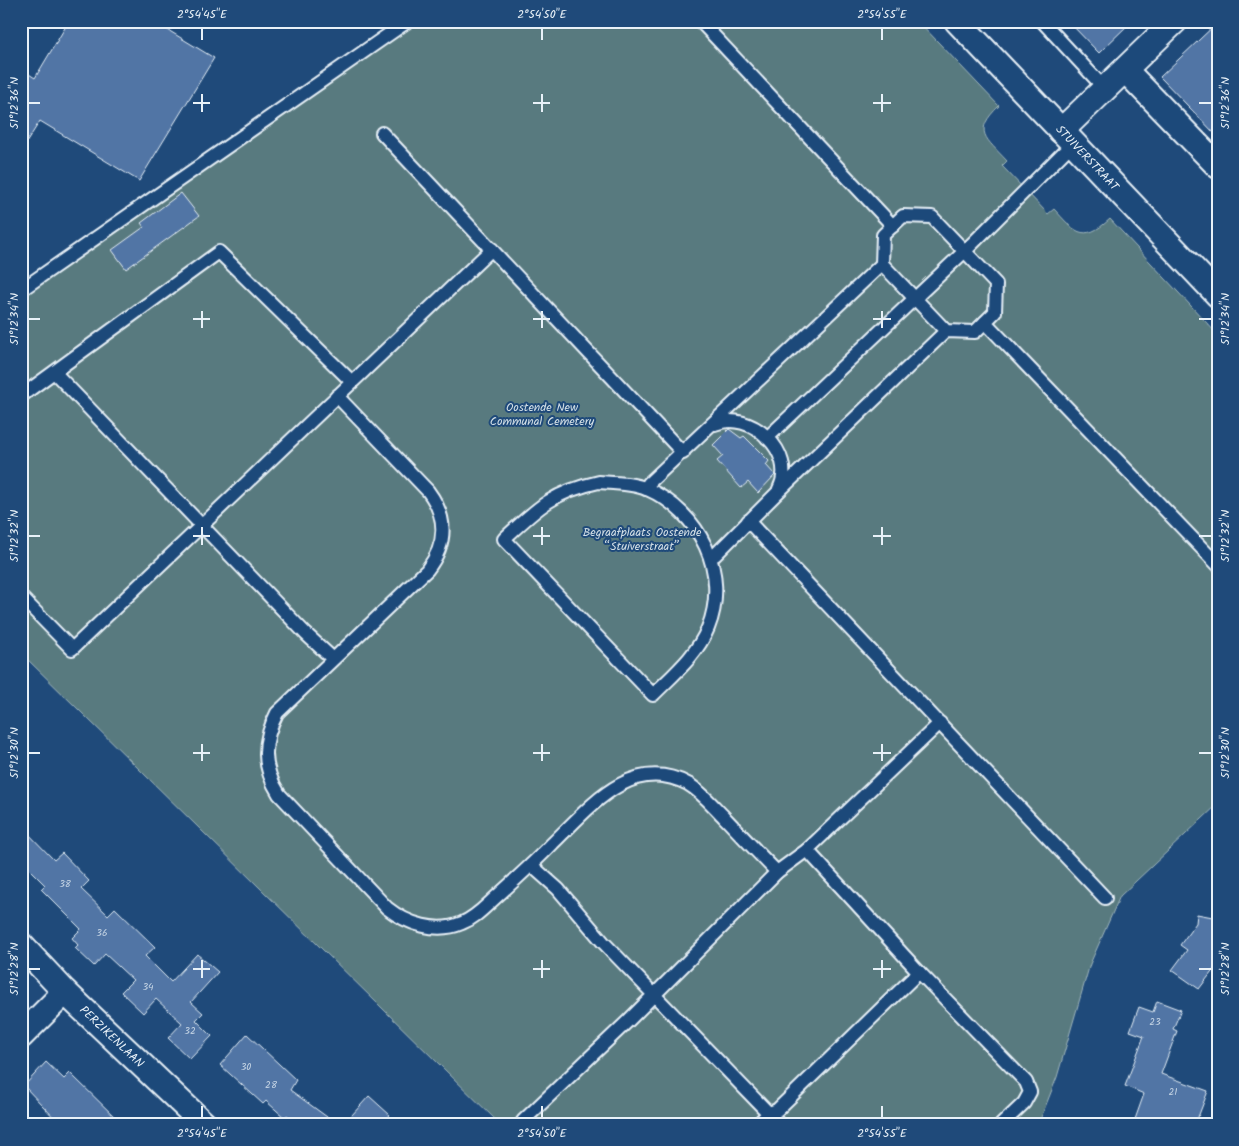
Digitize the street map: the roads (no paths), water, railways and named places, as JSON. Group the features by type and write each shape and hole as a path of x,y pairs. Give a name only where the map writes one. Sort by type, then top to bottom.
{"street":[{"name":"STUIVERSTRAAT","path":"957,21 1218,295"},
{"path":"1067,138 1106,90 1175,21"},
{"path":"1125,70 1218,166"},
{"name":"PERZIKENLAAN","path":"21,945 65,992 205,1125"},
{"path":"21,1036 65,992"}],"lane":[{"path":"21,290 408,21"},
{"path":"700,21 893,226"},
{"path":"1042,21 1106,90"},
{"path":"382,133 683,453"},
{"path":"767,438 965,251 1067,138"},
{"path":"646,489 649,483 712,426 882,264 883,235 903,216 932,217 965,251 996,284 996,312 975,332 946,331 882,264"},
{"path":"21,596 72,649 492,249"},
{"path":"21,396 220,252 352,382"},
{"path":"985,322 1218,565"},
{"path":"710,556 715,555 776,493 946,331"},
{"path":"55,373 201,526 332,658"},
{"path":"338,396 437,503 444,531 439,552 427,570 277,712 271,724 265,750 266,766 270,779 279,794 387,908 399,917 420,925 435,927 462,923 477,914 531,865 603,793 641,776 672,779 688,784 703,795 777,872"},
{"path":"712,426 725,420 733,419 751,425 767,438 779,454 784,472 783,480 776,493"},
{"path":"598,482 623,483 646,489 667,500 686,515 701,534 710,556 715,580 715,603 709,627 698,648 653,695 504,540 534,511 553,497 575,487 598,482"},
{"path":"748,521 1105,898"},
{"path":"523,1121 777,872 807,850 940,723"},
{"path":"807,850 919,972 1026,1082 1030,1092 1024,1103 1001,1125"},
{"path":"531,865 558,889 654,994 780,1125"},
{"path":"757,1125 769,1113 777,1110 919,972"}],"park label":[{"name":"Oostende New Communal Cemetery","path":"542,414"},
{"name":"Begraafplaats Oostende “Stuiverstraat”","path":"642,539"}]}
